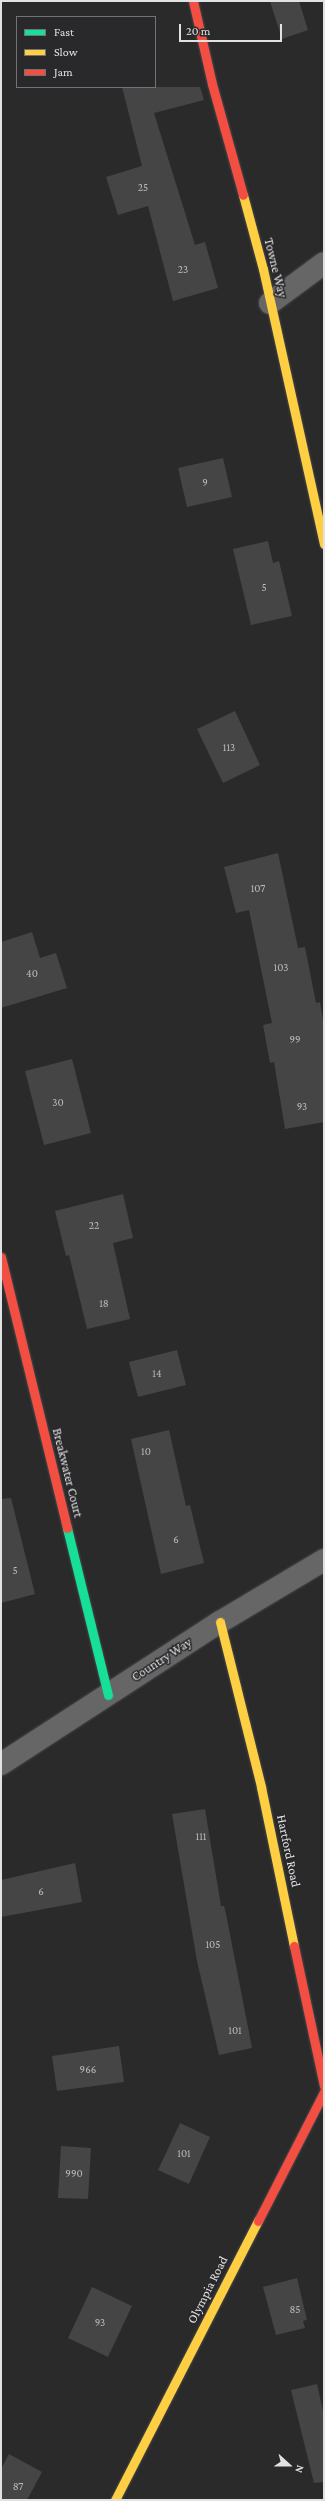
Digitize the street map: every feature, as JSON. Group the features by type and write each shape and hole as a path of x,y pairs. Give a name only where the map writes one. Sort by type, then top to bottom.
{"street":[{"name":"Towne Way","path":"193,1 212,84 270,303 324,544"},
{"path":"270,303 324,263"},
{"name":"Breakwater Court","path":"1,1257 108,1695"},
{"name":"Country Way","path":"1,1764 220,1622 324,1560"},
{"name":"Hartford Road","path":"220,1622 261,1787 324,2086"},
{"name":"Olympia Road","path":"115,2500 324,2092"}],"building":[{"path":"270,1 299,1 308,30 282,39"},
{"path":"200,87 204,100 154,113 195,245 205,242 218,288 173,301 148,206 118,215 106,177 142,166 122,88"},
{"path":"223,458 232,497 187,507 178,468"},
{"path":"268,541 273,563 279,561 292,616 251,625 233,549"},
{"path":"235,711 260,765 223,783 197,729"},
{"path":"278,853 298,948 305,947 316,1003 320,1002 324,1026 324,1122 285,1129 274,1062 270,1063 263,1025 272,1023 249,910 236,913 224,867"},
{"path":"32,932 40,958 56,953 67,988 1,1008 1,942"},
{"path":"72,1059 91,1133 44,1145 25,1071"},
{"path":"123,1194 133,1238 113,1243 130,1319 87,1329 69,1255 66,1256 55,1211"},
{"path":"177,1350 186,1385 138,1397 129,1362"},
{"path":"169,1430 186,1506 190,1505 204,1563 161,1574 131,1439"},
{"path":"11,1498 35,1594 1,1603 1,1499"},
{"path":"205,1809 221,1906 224,1906 226,1914 252,2048 219,2055 197,1961 172,1814"},
{"path":"75,1863 82,1902 1,1917 1,1880"},
{"path":"119,2046 124,2082 57,2091 52,2056"},
{"path":"180,2123 210,2137 189,2184 158,2170"},
{"path":"61,2146 91,2148 88,2199 58,2198"},
{"path":"297,2278 307,2320 303,2321 305,2328 276,2335 263,2287"},
{"path":"92,2287 132,2306 108,2357 68,2338"},
{"path":"317,2384 324,2416 324,2482 314,2483 291,2390"},
{"path":"9,2454 42,2472 27,2500 1,2500 1,2469"}],"traffic: fast":[{"path":"67,1528 108,1695"}],"traffic: slow":[{"path":"243,195 263,269 324,544"},
{"path":"220,1622 261,1787 294,1946"},
{"path":"115,2500 258,2221"}],"traffic: jam":[{"path":"193,1 212,84 243,195"},
{"path":"1,1257 67,1528"},
{"path":"294,1946 324,2086"},
{"path":"258,2221 324,2092"}]}
